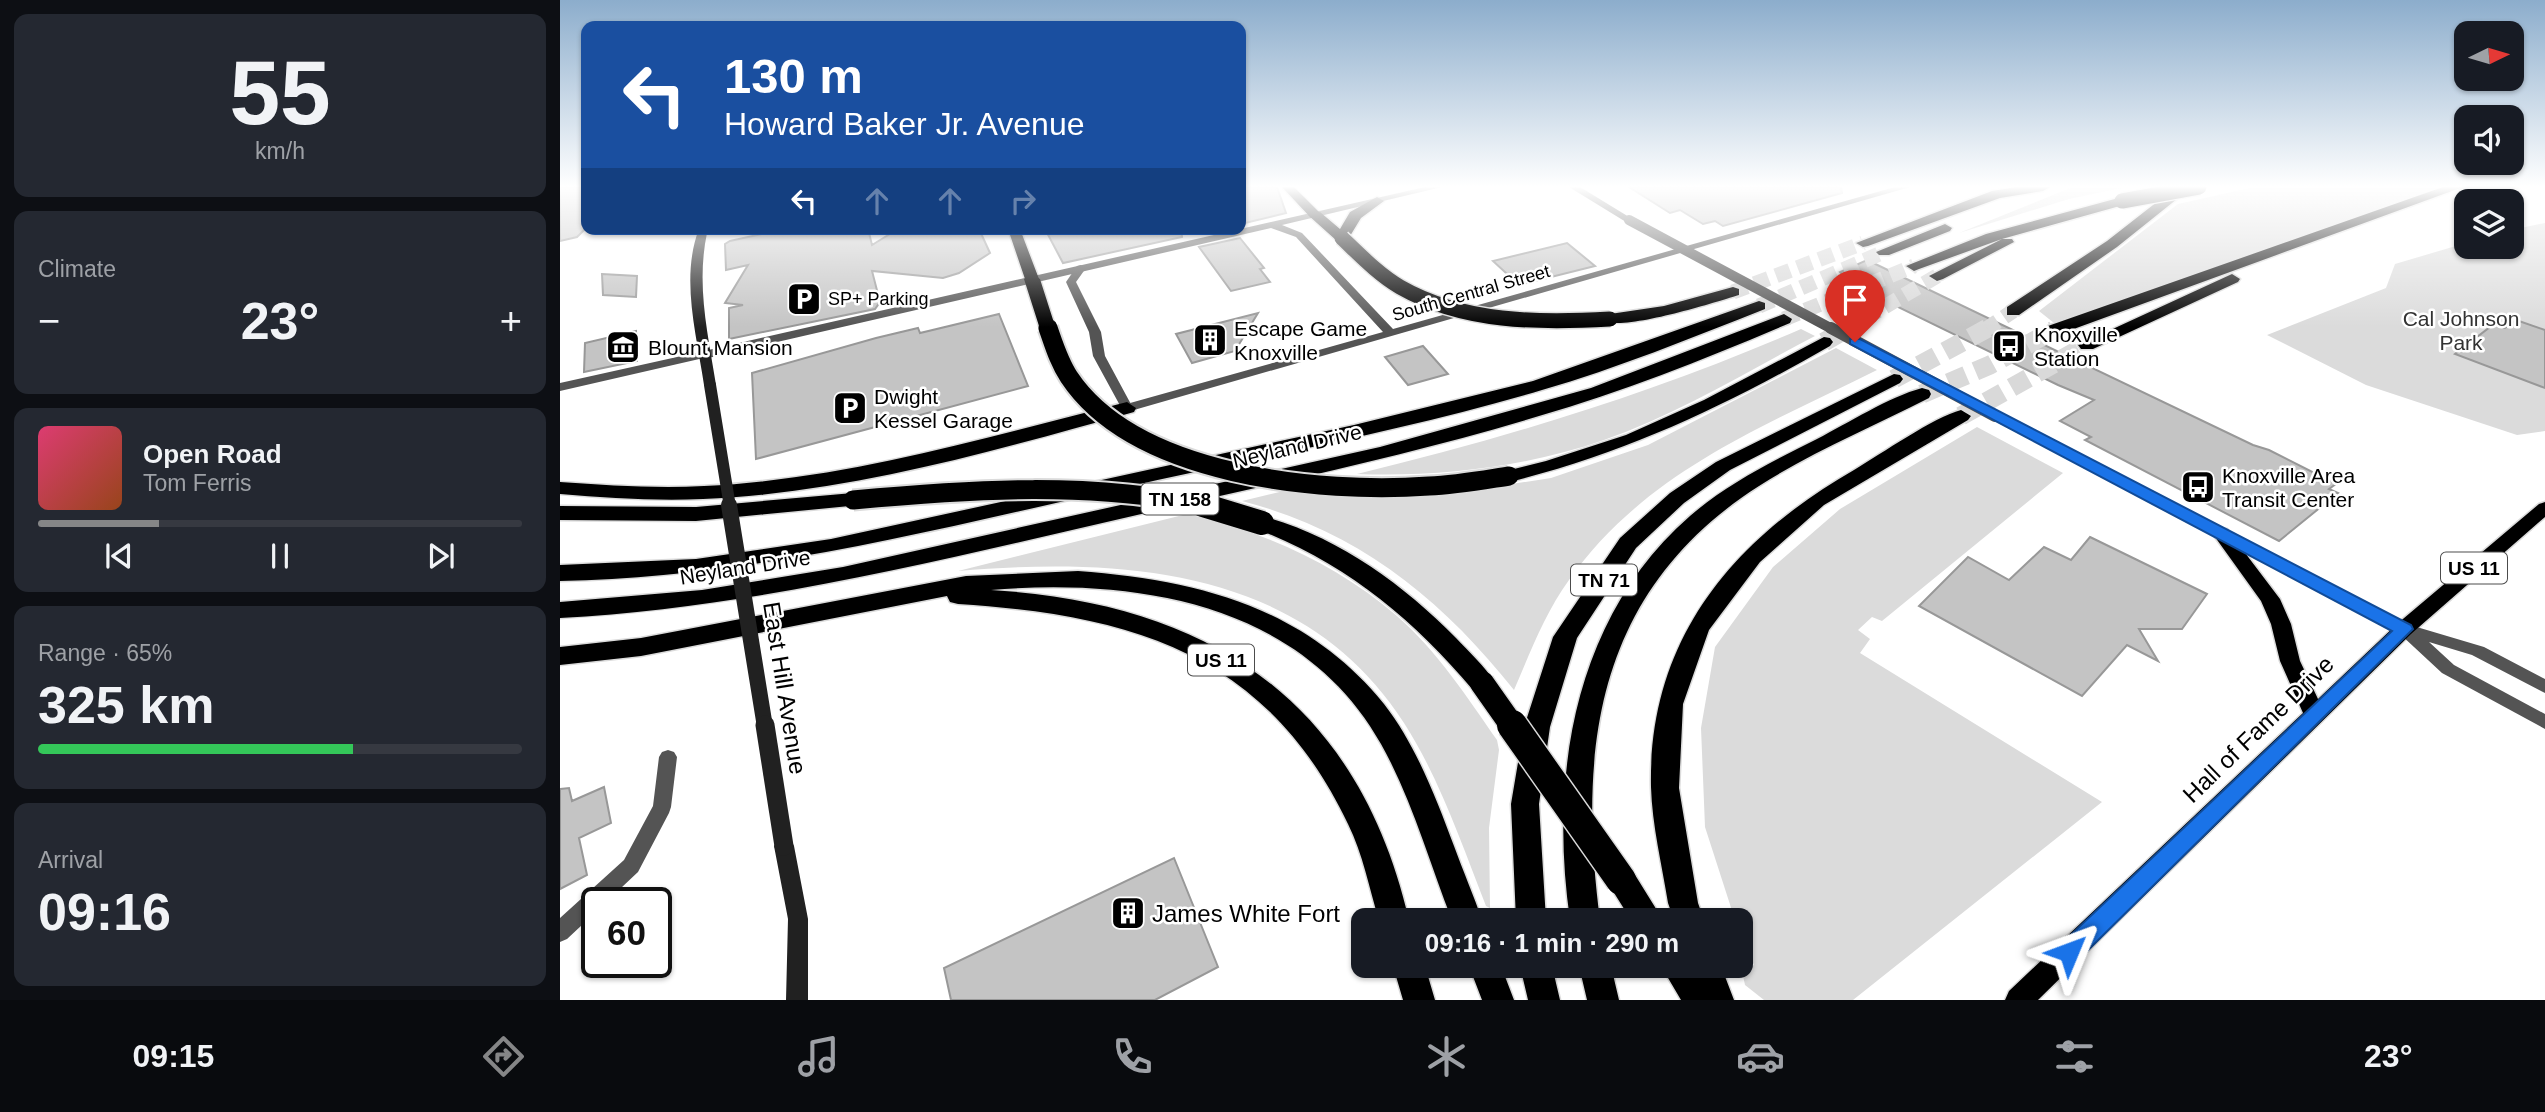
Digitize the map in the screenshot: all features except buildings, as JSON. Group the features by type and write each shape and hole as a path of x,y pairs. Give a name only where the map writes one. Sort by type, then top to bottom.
{"highway":[{"path":"1337,234 1401,287 1445,306 1522,319 1611,319 1665,311 1733,292"},
{"path":"1342,238 1344,234"},
{"path":"1863,243 1889,234"},
{"path":"1884,252 1929,234"},
{"path":"1914,266 1966,244 2002,234"},
{"path":"1937,276 2029,234"},
{"path":"2013,311 2125,234"},
{"path":"2054,330 2324,234"},
{"path":"2087,345 2332,234"},
{"path":"1032,279 1047,327 1069,378 1098,409 1153,443 1212,466 1283,480 1371,487 1422,487 1549,468 1635,439 1768,374 1824,341"},
{"name":"Neyland Drive","path":"560,573 603,574 725,564 1019,505 1510,393 1668,341 1759,306"},
{"name":"Neyland Drive","path":"560,610 681,602 786,587 1377,453 1580,397 1698,357 1784,320"},
{"name":"TN 71","path":"1530,908 1525,804 1537,727 1565,637 1628,543 1677,498 1723,466 1894,379"},
{"name":"TN 71","path":"1584,908 1574,829 1578,755 1590,697 1607,646 1631,600 1660,560 1685,533 1750,483 1922,394"},
{"path":"560,488 692,492 812,482 996,444 1127,408"},
{"path":"1684,908 1665,788 1670,704 1698,627 1752,556 1817,500 1961,416"},
{"path":"560,513 685,515 1007,488 1079,488 1202,504 1262,523 1340,556 1401,599 1450,645 1482,683 1640,908"},
{"path":"910,595 1017,579 1115,579 1165,587 1217,601 1257,617 1307,644 1343,676 1376,713 1399,754 1462,908"},
{"name":"US 11","path":"560,656 640,647 910,595 997,597 1059,603 1111,613 1154,627 1213,654 1284,708 1310,737 1339,778 1361,821 1390,908"},
{"path":"1413,978 1419,1000"},
{"path":"1490,978 1498,1000"},
{"path":"1539,978 1544,1000"},
{"path":"1597,978 1602,1000"},
{"path":"1685,978 1700,1000"},
{"path":"1710,978 1718,1000"}],"main road":[{"name":"East Hill Avenue","path":"704,235 698,247 696,297 798,919 797,1000"},
{"path":"1015,235 1032,279"},
{"name":"Hall of Fame Drive","path":"2019,1000 2404,629 2545,508"},
{"path":"2221,533 2270,599 2281,624 2290,662 2314,715"}],"street":[{"path":"1293,234 1299,236 1391,334"},
{"path":"1655,234 2404,629 2478,651 2545,687"},
{"name":"South Central Street","path":"1127,408 1741,234"},
{"path":"560,387 1226,235"},
{"path":"1080,268 1071,282 1095,332 1096,347 1127,408"},
{"path":"2404,629 2448,669 2545,722"},
{"path":"560,932 631,866 662,807 668,757"}],"green space":[{"path":"2139,234 2310,234 2054,323 2039,311"},
{"name":"Cal Johnson Park","path":"2524,234 2545,234 2545,431 2517,435 2366,385 2267,335 2386,288 2395,264 2454,247 2454,259 2524,259"},
{"path":"1801,329 1815,336 1685,405 1604,440 1544,457 1482,468 1420,474 1357,474 1471,445 1582,411 1692,373"},
{"path":"1836,348 1877,370 1749,433 1670,481 1633,510 1599,542 1560,593 1514,690 1457,626 1394,572 1323,530 1242,501 1288,490 1453,493 1551,478 1648,445"},
{"path":"1977,427 2063,473 1882,621 1872,617 1858,630 1870,639 1860,653 2102,802 1853,1000 1764,1000 1745,985 1744,978 1753,978 1753,908 1731,908 1705,827 1701,728 1715,647 1773,567 1840,509"},
{"path":"1187,514 1271,540 1350,581 1397,616 1425,644 1451,675 1497,740 1499,750 1489,828 1490,908 1486,906 1429,767 1404,723 1363,671 1316,632 1263,603 1206,584 1146,572 1084,567 958,571"}],"tunnel":[{"path":"1733,292 1863,243"},
{"path":"1759,306 1884,252"},
{"path":"1784,319 1914,266"},
{"path":"1845,330 1937,276"},
{"path":"1988,328 2013,311"},
{"path":"1824,342 1848,328"},
{"path":"1894,379 1988,328"},
{"path":"1922,394 1990,365 2054,330"},
{"path":"1961,416 2087,345"}],"place":[{"name":"SP+ Parking","path":"804,299"},
{"name":"Escape Game Knoxville","path":"1210,340"},
{"name":"Knoxville Station","path":"2009,346"},
{"name":"Blount Mansion","path":"623,347"},
{"name":"Dwight Kessel Garage","path":"850,408"},
{"name":"Knoxville Area Transit Center","path":"2198,487"},
{"name":"James White Fort","path":"1128,913"}],"route":[{"path":"1855,342 2404,629 2069,952"}]}
